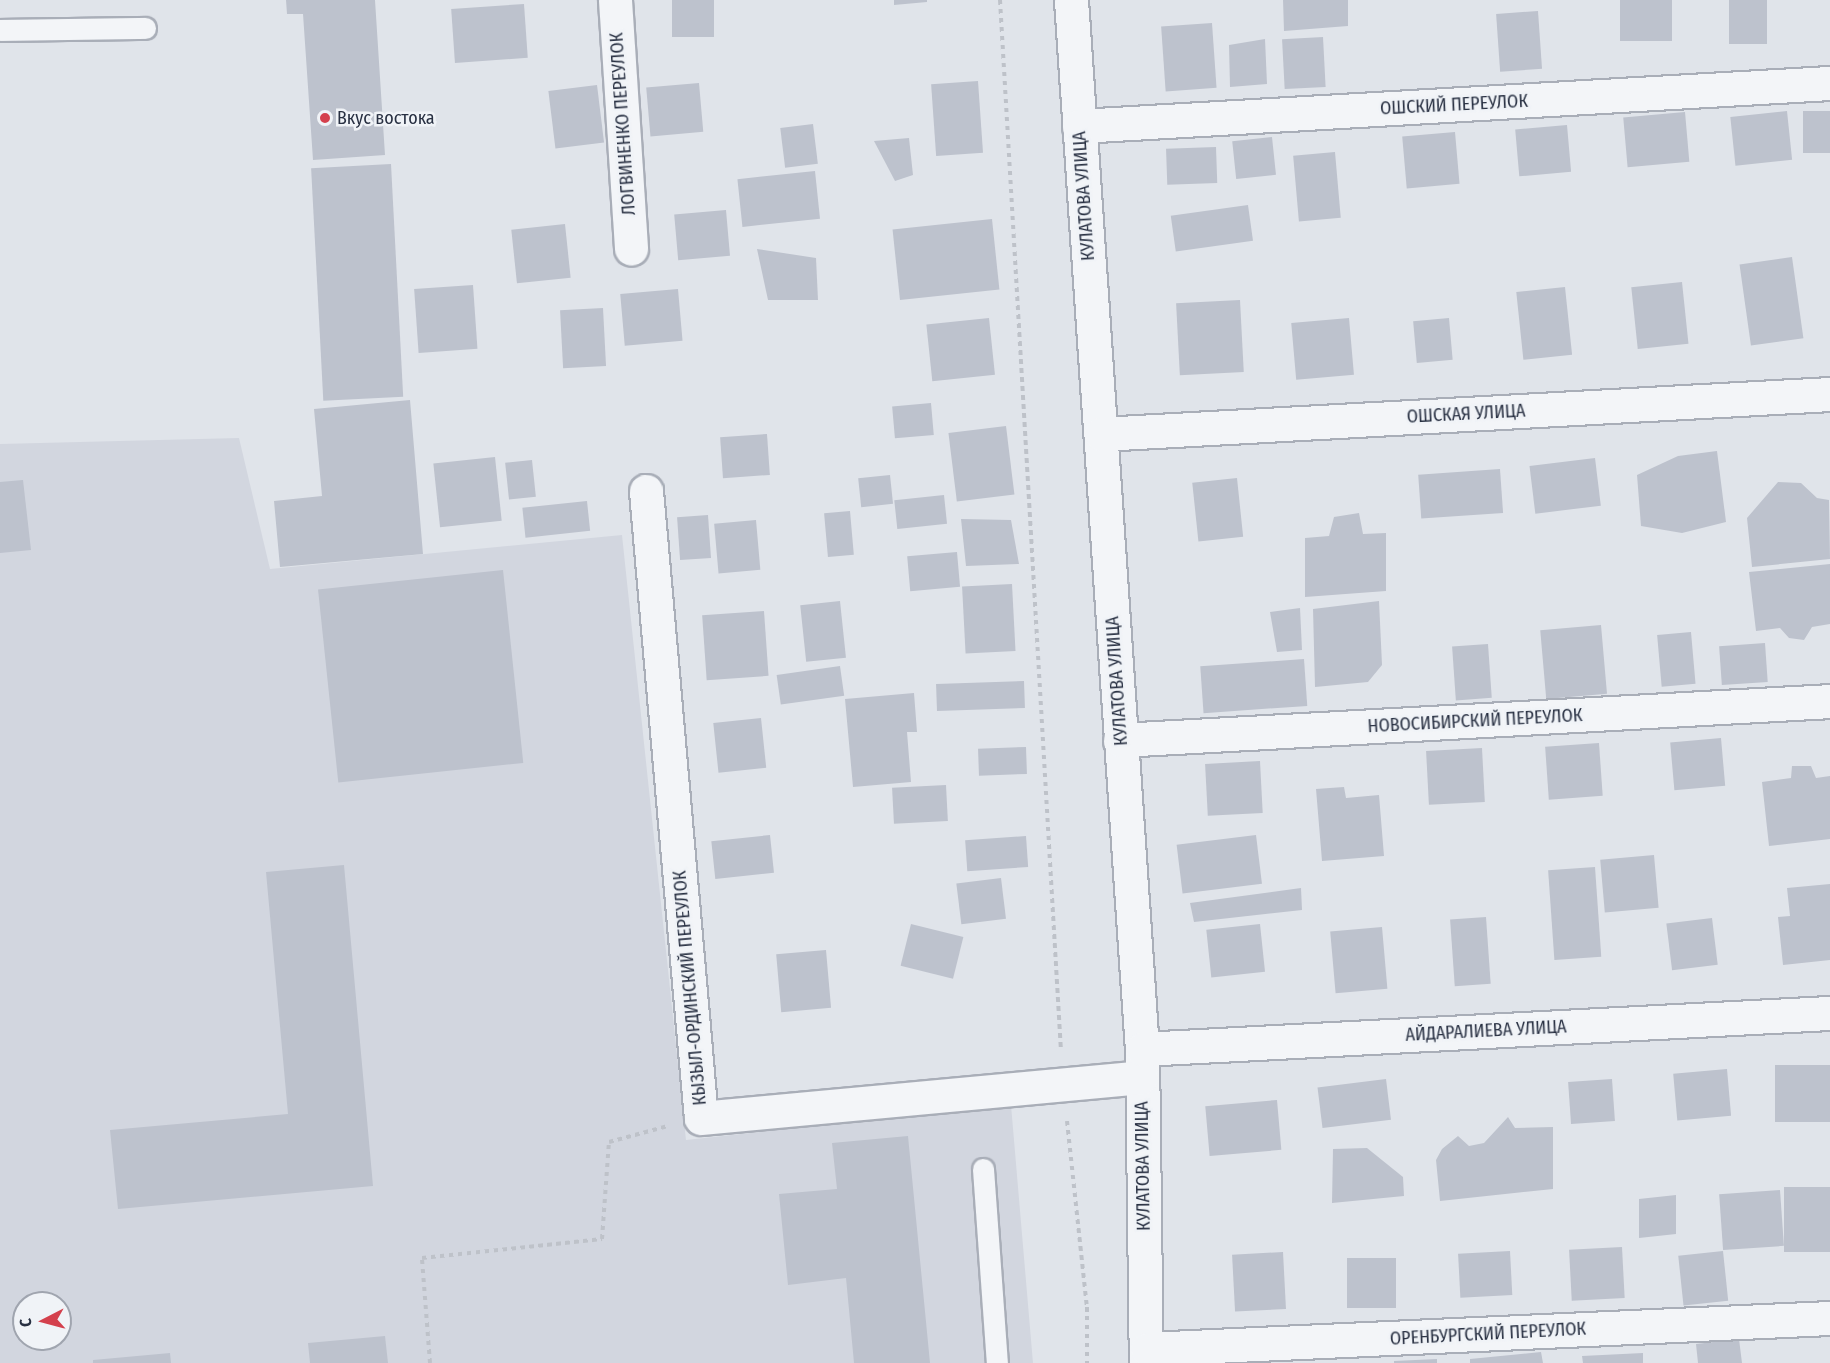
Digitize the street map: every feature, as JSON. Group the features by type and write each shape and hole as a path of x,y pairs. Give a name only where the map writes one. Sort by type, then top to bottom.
{"street":[{"name":"ЛОГВИНЕНКО ПЕРЕУЛОК","path":"615,0 631,248"},
{"name":"КУЛАТОВА УЛИЦА","path":"1071,0 1142,1063 1147,1356"},
{"name":"ОШСКИЙ ПЕРЕУЛОК","path":"1079,126 1830,83"},
{"name":"ОШСКАЯ УЛИЦА","path":"1101,434 1830,394"},
{"name":"КЫЗЫЛ-ОРДИНСКИЙ ПЕРЕУЛОК","path":"646,490 701,1118 1063,1084 1142,1063"},
{"name":"НОВОСИБИРСКИЙ ПЕРЕУЛОК","path":"1120,741 1830,701"},
{"name":"АЙДАРАЛИЕВА УЛИЦА","path":"1142,1063 1830,1013"},
{"name":"ОРЕНБУРГСКИЙ ПЕРЕУЛОК","path":"1147,1356 1830,1318"}],"lane":[{"path":"0,30 145,28"},
{"path":"983,1169 997,1363"}],"path":[{"path":"1000,0 1063,1084 1087,1307 1087,1363"},
{"path":"430,1363 422,1258 602,1239 609,1142 701,1118"}],"shaded area":[{"path":"239,438 270,569 622,535 686,1140 1011,1105 1033,1363 0,1363 0,444"}],"building":[{"path":"286,0 375,0 385,155 313,160 303,14 287,14"},
{"path":"672,0 714,0 714,37 672,37"},
{"path":"894,0 927,0 927,2 894,5"},
{"path":"1283,0 1348,0 1348,26 1284,31"},
{"path":"1620,0 1672,0 1672,41 1620,41"},
{"path":"1729,0 1767,0 1767,44 1729,44"},
{"path":"524,4 528,58 455,63 451,9"},
{"path":"1538,11 1542,69 1500,72 1496,14"},
{"path":"1212,23 1217,88 1166,91 1161,27"},
{"path":"1323,37 1326,87 1285,89 1282,39"},
{"path":"1265,39 1267,84 1230,87 1229,45"},
{"path":"978,81 983,153 936,156 931,84"},
{"path":"699,83 703,132 650,136 646,88"},
{"path":"597,85 604,143 555,149 548,91"},
{"path":"1787,111 1792,160 1735,166 1730,117"},
{"path":"1803,111 1830,111 1830,153 1803,153"},
{"path":"1685,112 1689,162 1628,167 1623,117"},
{"path":"813,124 818,164 785,168 780,128"},
{"path":"1567,125 1571,172 1519,176 1515,130"},
{"path":"1455,132 1460,184 1407,188 1402,137"},
{"path":"1272,137 1276,175 1236,179 1232,141"},
{"path":"909,138 913,175 895,181 874,141"},
{"path":"1216,147 1217,183 1167,185 1166,149"},
{"path":"1335,152 1341,218 1299,221 1293,156"},
{"path":"391,164 403,397 323,401 311,168"},
{"path":"815,171 820,219 742,227 737,179"},
{"path":"1248,205 1253,241 1176,252 1171,216"},
{"path":"726,210 730,256 678,260 674,215"},
{"path":"992,219 999,290 900,300 893,229"},
{"path":"565,224 571,278 517,283 511,230"},
{"path":"757,249 816,258 818,300 768,300"},
{"path":"1792,257 1803,338 1751,346 1740,264"},
{"path":"1682,282 1688,344 1638,349 1631,287"},
{"path":"473,285 477,349 419,353 414,289"},
{"path":"1565,287 1572,355 1523,360 1516,292"},
{"path":"678,289 683,341 625,346 620,294"},
{"path":"1240,300 1244,372 1180,375 1176,303"},
{"path":"603,308 606,366 563,368 560,310"},
{"path":"989,318 995,375 932,381 926,325"},
{"path":"1349,318 1354,375 1296,380 1291,323"},
{"path":"1449,318 1453,360 1417,363 1413,321"},
{"path":"410,400 423,554 280,567 274,501 322,496 314,409"},
{"path":"931,403 934,435 895,438 892,406"},
{"path":"1006,426 1014,494 957,502 948,433"},
{"path":"767,434 770,475 723,478 720,437"},
{"path":"1717,451 1726,522 1682,533 1641,526 1637,475 1678,456"},
{"path":"495,457 502,521 440,527 433,463"},
{"path":"1595,458 1601,506 1535,514 1529,466"},
{"path":"532,460 536,497 509,500 505,463"},
{"path":"1500,469 1503,513 1421,519 1418,475"},
{"path":"890,475 893,504 861,507 858,478"},
{"path":"1237,478 1243,537 1198,541 1192,483"},
{"path":"23,480 31,550 0,553 0,482"},
{"path":"1778,482 1801,483 1817,498 1829,500 1830,559 1752,567 1747,518"},
{"path":"944,495 947,524 897,529 894,500"},
{"path":"587,501 590,531 525,538 522,508"},
{"path":"850,511 854,555 828,557 824,513"},
{"path":"1359,513 1363,534 1386,533 1386,591 1305,597 1305,538 1329,536 1334,517"},
{"path":"708,515 711,558 680,560 677,517"},
{"path":"961,519 1011,520 1019,564 966,566"},
{"path":"756,520 760,570 719,573 714,524"},
{"path":"957,552 960,587 910,591 907,556"},
{"path":"1830,564 1830,624 1812,627 1804,640 1789,638 1780,628 1756,631 1749,572"},
{"path":"503,570 523,763 338,782 318,589"},
{"path":"1012,584 1016,651 966,654 962,587"},
{"path":"840,601 846,658 806,662 800,605"},
{"path":"1379,601 1382,665 1368,682 1315,687 1313,609"},
{"path":"1300,608 1302,650 1277,652 1270,612"},
{"path":"764,611 769,676 707,680 702,615"},
{"path":"1601,625 1607,694 1546,699 1540,630"},
{"path":"1691,632 1696,684 1662,687 1657,635"},
{"path":"1765,643 1768,682 1722,685 1719,646"},
{"path":"1488,644 1492,698 1456,700 1452,647"},
{"path":"1304,659 1307,706 1204,713 1200,666"},
{"path":"840,666 844,696 781,705 777,675"},
{"path":"1024,681 1025,708 937,711 936,684"},
{"path":"914,693 917,732 907,732 911,782 853,787 845,699"},
{"path":"761,718 766,768 718,773 713,723"},
{"path":"1721,738 1725,786 1674,790 1670,742"},
{"path":"1599,743 1603,796 1549,800 1545,747"},
{"path":"1026,747 1027,774 979,776 978,749"},
{"path":"1482,748 1485,802 1429,805 1426,751"},
{"path":"1260,761 1263,813 1208,816 1205,764"},
{"path":"1792,766 1811,766 1816,778 1830,776 1830,839 1769,846 1762,782 1791,778"},
{"path":"946,785 948,821 894,824 892,788"},
{"path":"1344,787 1346,798 1379,795 1384,856 1322,861 1316,789"},
{"path":"770,835 774,873 715,879 711,841"},
{"path":"1256,835 1262,884 1183,893 1177,845"},
{"path":"1026,836 1028,867 967,871 965,840"},
{"path":"1654,855 1659,908 1605,913 1600,860"},
{"path":"344,865 373,1186 118,1209 110,1130 288,1114 266,872"},
{"path":"1595,867 1601,957 1554,960 1548,870"},
{"path":"1001,878 1006,919 961,924 956,883"},
{"path":"1830,884 1830,960 1783,965 1778,917 1790,916 1787,888"},
{"path":"1301,888 1302,910 1194,922 1190,903"},
{"path":"1486,917 1491,984 1455,986 1450,920"},
{"path":"1712,918 1718,965 1672,970 1666,924"},
{"path":"911,924 963,937 953,979 901,966"},
{"path":"1260,924 1265,972 1211,977 1206,930"},
{"path":"1382,927 1387,989 1336,993 1330,932"},
{"path":"826,950 831,1008 781,1012 776,954"},
{"path":"1775,1065 1830,1065 1830,1122 1775,1122"},
{"path":"1727,1069 1731,1116 1677,1121 1673,1074"},
{"path":"1386,1079 1391,1120 1323,1128 1318,1087"},
{"path":"1612,1079 1615,1121 1571,1124 1568,1082"},
{"path":"1277,1100 1281,1150 1210,1156 1205,1106"},
{"path":"1508,1117 1515,1128 1553,1127 1553,1189 1440,1201 1436,1160 1442,1149 1458,1136 1469,1146 1484,1143"},
{"path":"908,1136 930,1363 854,1363 846,1278 788,1285 779,1194 837,1189 832,1143"},
{"path":"1367,1148 1403,1177 1404,1196 1332,1203 1333,1149"},
{"path":"1784,1187 1830,1187 1830,1252 1784,1252"},
{"path":"1780,1190 1784,1246 1723,1250 1719,1194"},
{"path":"1676,1195 1676,1234 1639,1238 1639,1199"},
{"path":"1622,1247 1625,1298 1572,1301 1569,1250"},
{"path":"1510,1251 1512,1295 1460,1298 1458,1254"},
{"path":"1723,1251 1728,1301 1683,1305 1678,1256"},
{"path":"1283,1252 1286,1309 1235,1312 1232,1255"},
{"path":"1347,1258 1396,1258 1396,1308 1347,1308"},
{"path":"385,1336 388,1363 310,1363 308,1343"},
{"path":"1739,1339 1742,1363 1698,1363 1696,1344"},
{"path":"1541,1352 1543,1363 1470,1363 1470,1359"},
{"path":"170,1353 171,1363 93,1363 93,1360"},
{"path":"1643,1353 1643,1363 1583,1363 1582,1356"},
{"path":"1437,1359 1437,1363 1394,1363 1394,1361"}],"place":[{"name":"Вкус востока","path":"325,118"}]}
